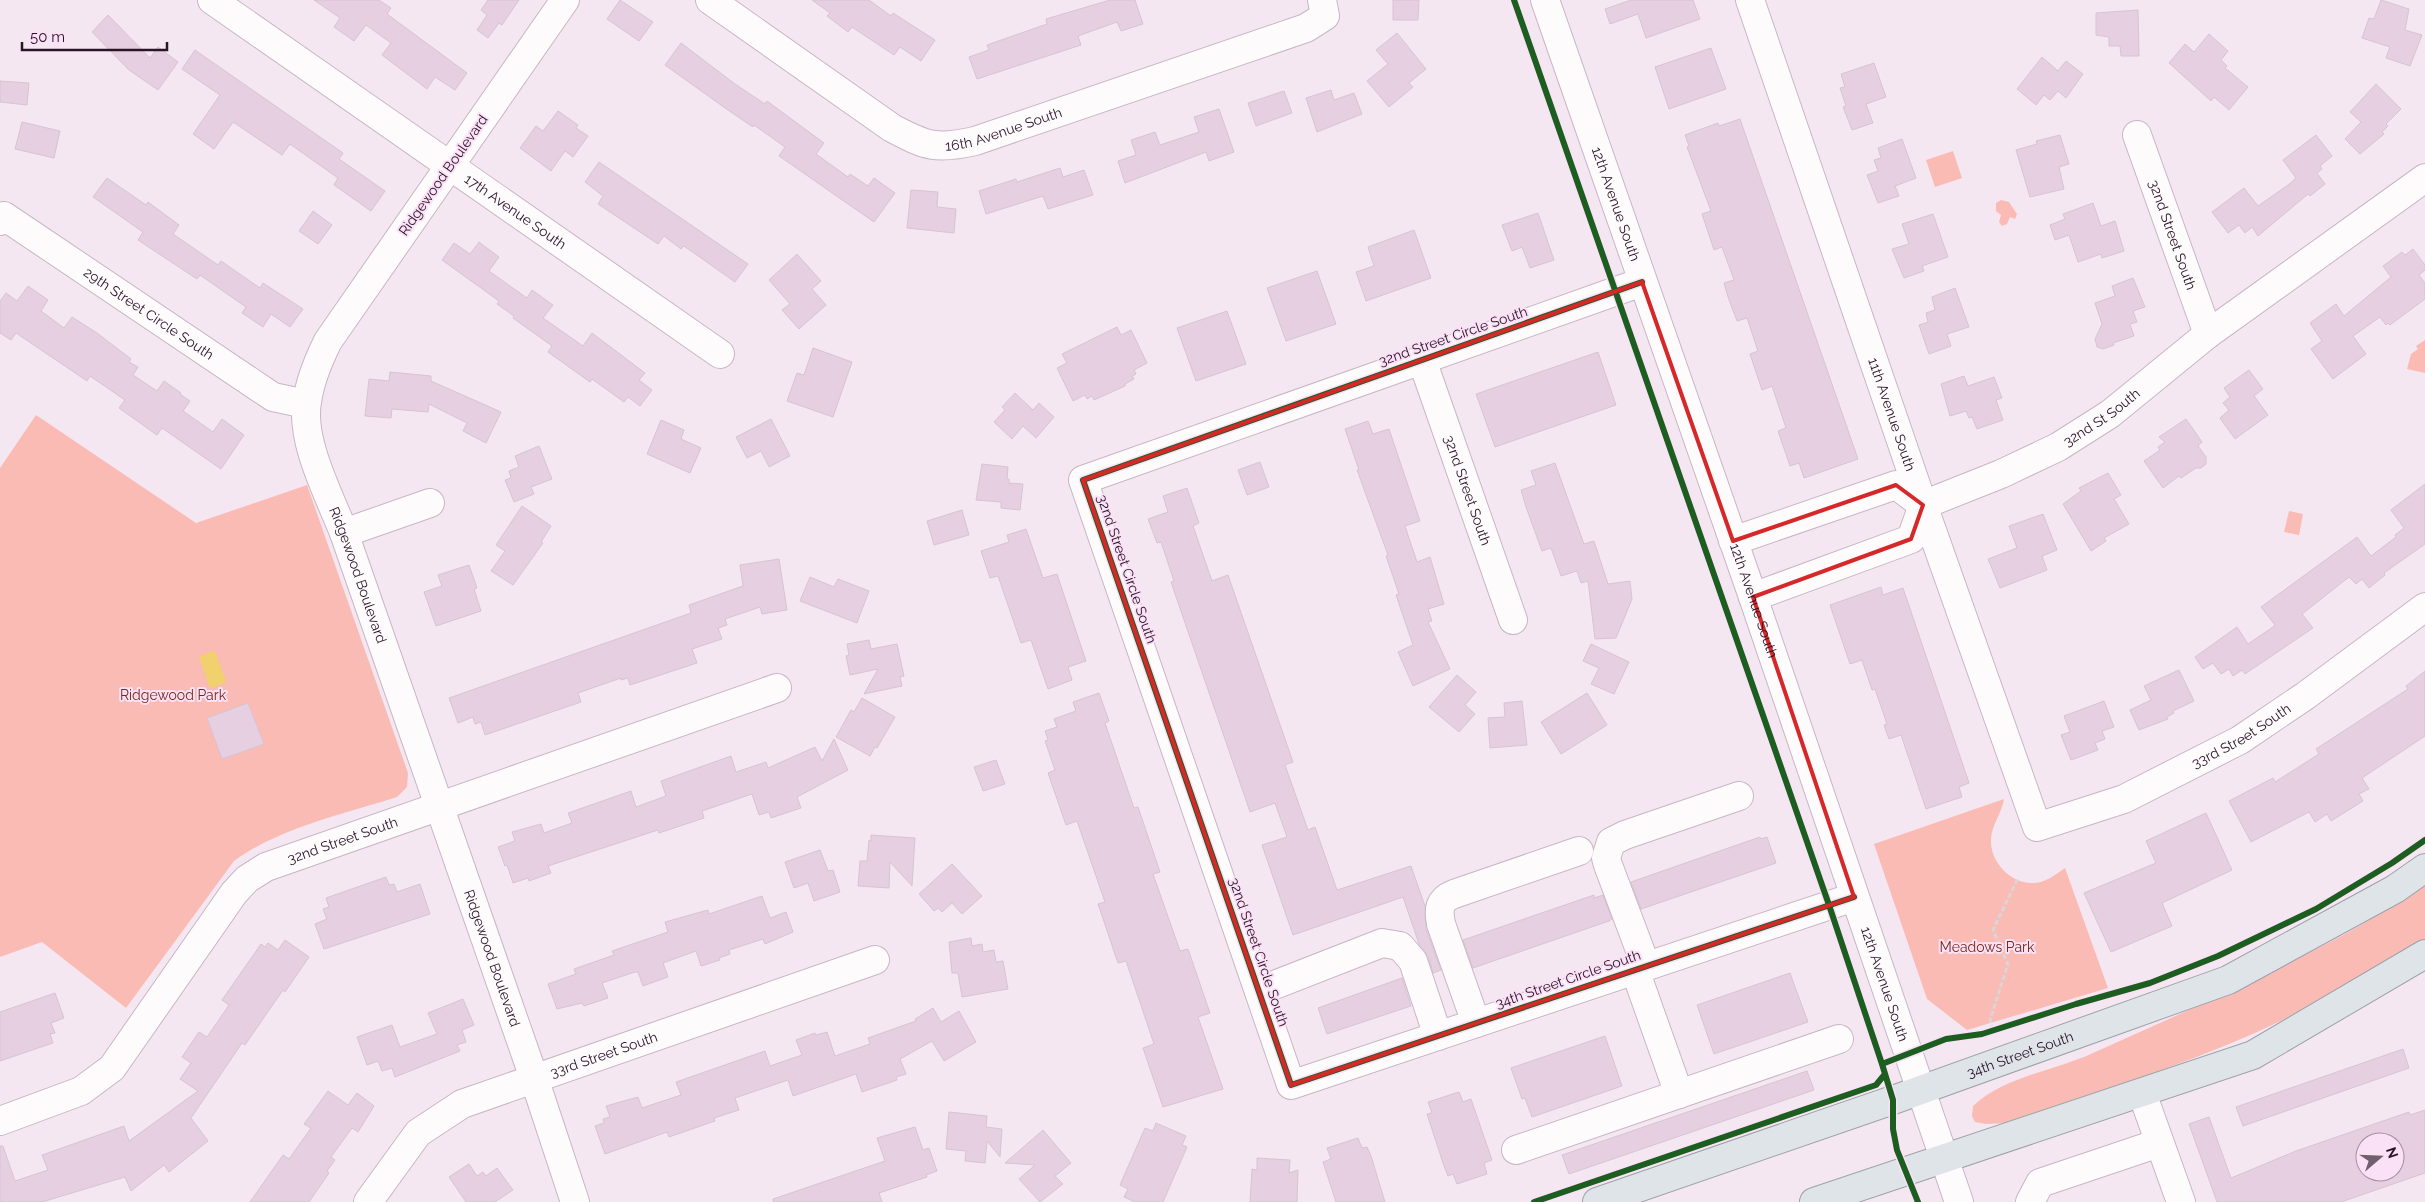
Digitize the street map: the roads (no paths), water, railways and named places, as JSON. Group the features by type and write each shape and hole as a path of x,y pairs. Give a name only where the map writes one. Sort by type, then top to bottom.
{"main road":[{"name":"34th Street South","path":"1597,1202 1920,1090 2228,980 2395,889 2425,868"},
{"path":"1814,1202 2254,1055 2425,954"}],"street":[{"name":"17th Avenue South","path":"212,0 449,167 720,354"},
{"name":"Ridgewood Boulevard","path":"565,0 328,341 314,370 306,404 311,447 344,533 440,807 575,1202"},
{"name":"16th Avenue South","path":"710,0 892,128 920,143 950,147 975,141 1306,28 1324,8"},
{"name":"12th Avenue South","path":"1545,0 1753,597 1959,1202"},
{"name":"11th Avenue South","path":"1750,0 1923,505 2037,826"},
{"name":"32nd Street South","path":"2137,135 2208,334"},
{"name":"32nd St South","path":"1923,505 2001,474 2058,447 2110,414 2208,334 2425,178"},
{"name":"29th Street Circle South","path":"0,221 4,216 274,397 306,404"},
{"name":"32nd Street Circle South","path":"1291,1085 1083,480 1642,282"},
{"name":"32nd Street South","path":"1422,360 1513,620"},
{"path":"1733,541 1896,485 1923,505 1911,539 1753,597"},
{"path":"344,533 430,503"},
{"name":"33rd Street South","path":"2037,826 2124,799 2240,740 2305,696 2425,607"},
{"name":"32nd Street South","path":"0,1121 81,1091 112,1068 234,894 247,880 266,867 778,688"},
{"path":"1679,1094 1606,858 1611,842 1625,835 1739,796"},
{"path":"1476,1023 1441,924 1439,914 1440,903 1446,897 1578,851"},
{"name":"34th Street Circle South","path":"1291,1085 1854,897"},
{"path":"1259,991 1382,943 1400,946 1413,961 1438,1036"},
{"name":"33rd Street South","path":"368,1202 418,1133 462,1104 875,960"},
{"path":"1516,1150 1839,1039"},
{"path":"2142,1093 2181,1202"},
{"path":"2030,1202 2040,1184 2160,1143"}],"park label":[{"name":"Ridgewood Park","path":"173,695"},
{"name":"Meadows Park","path":"1987,947"}]}
